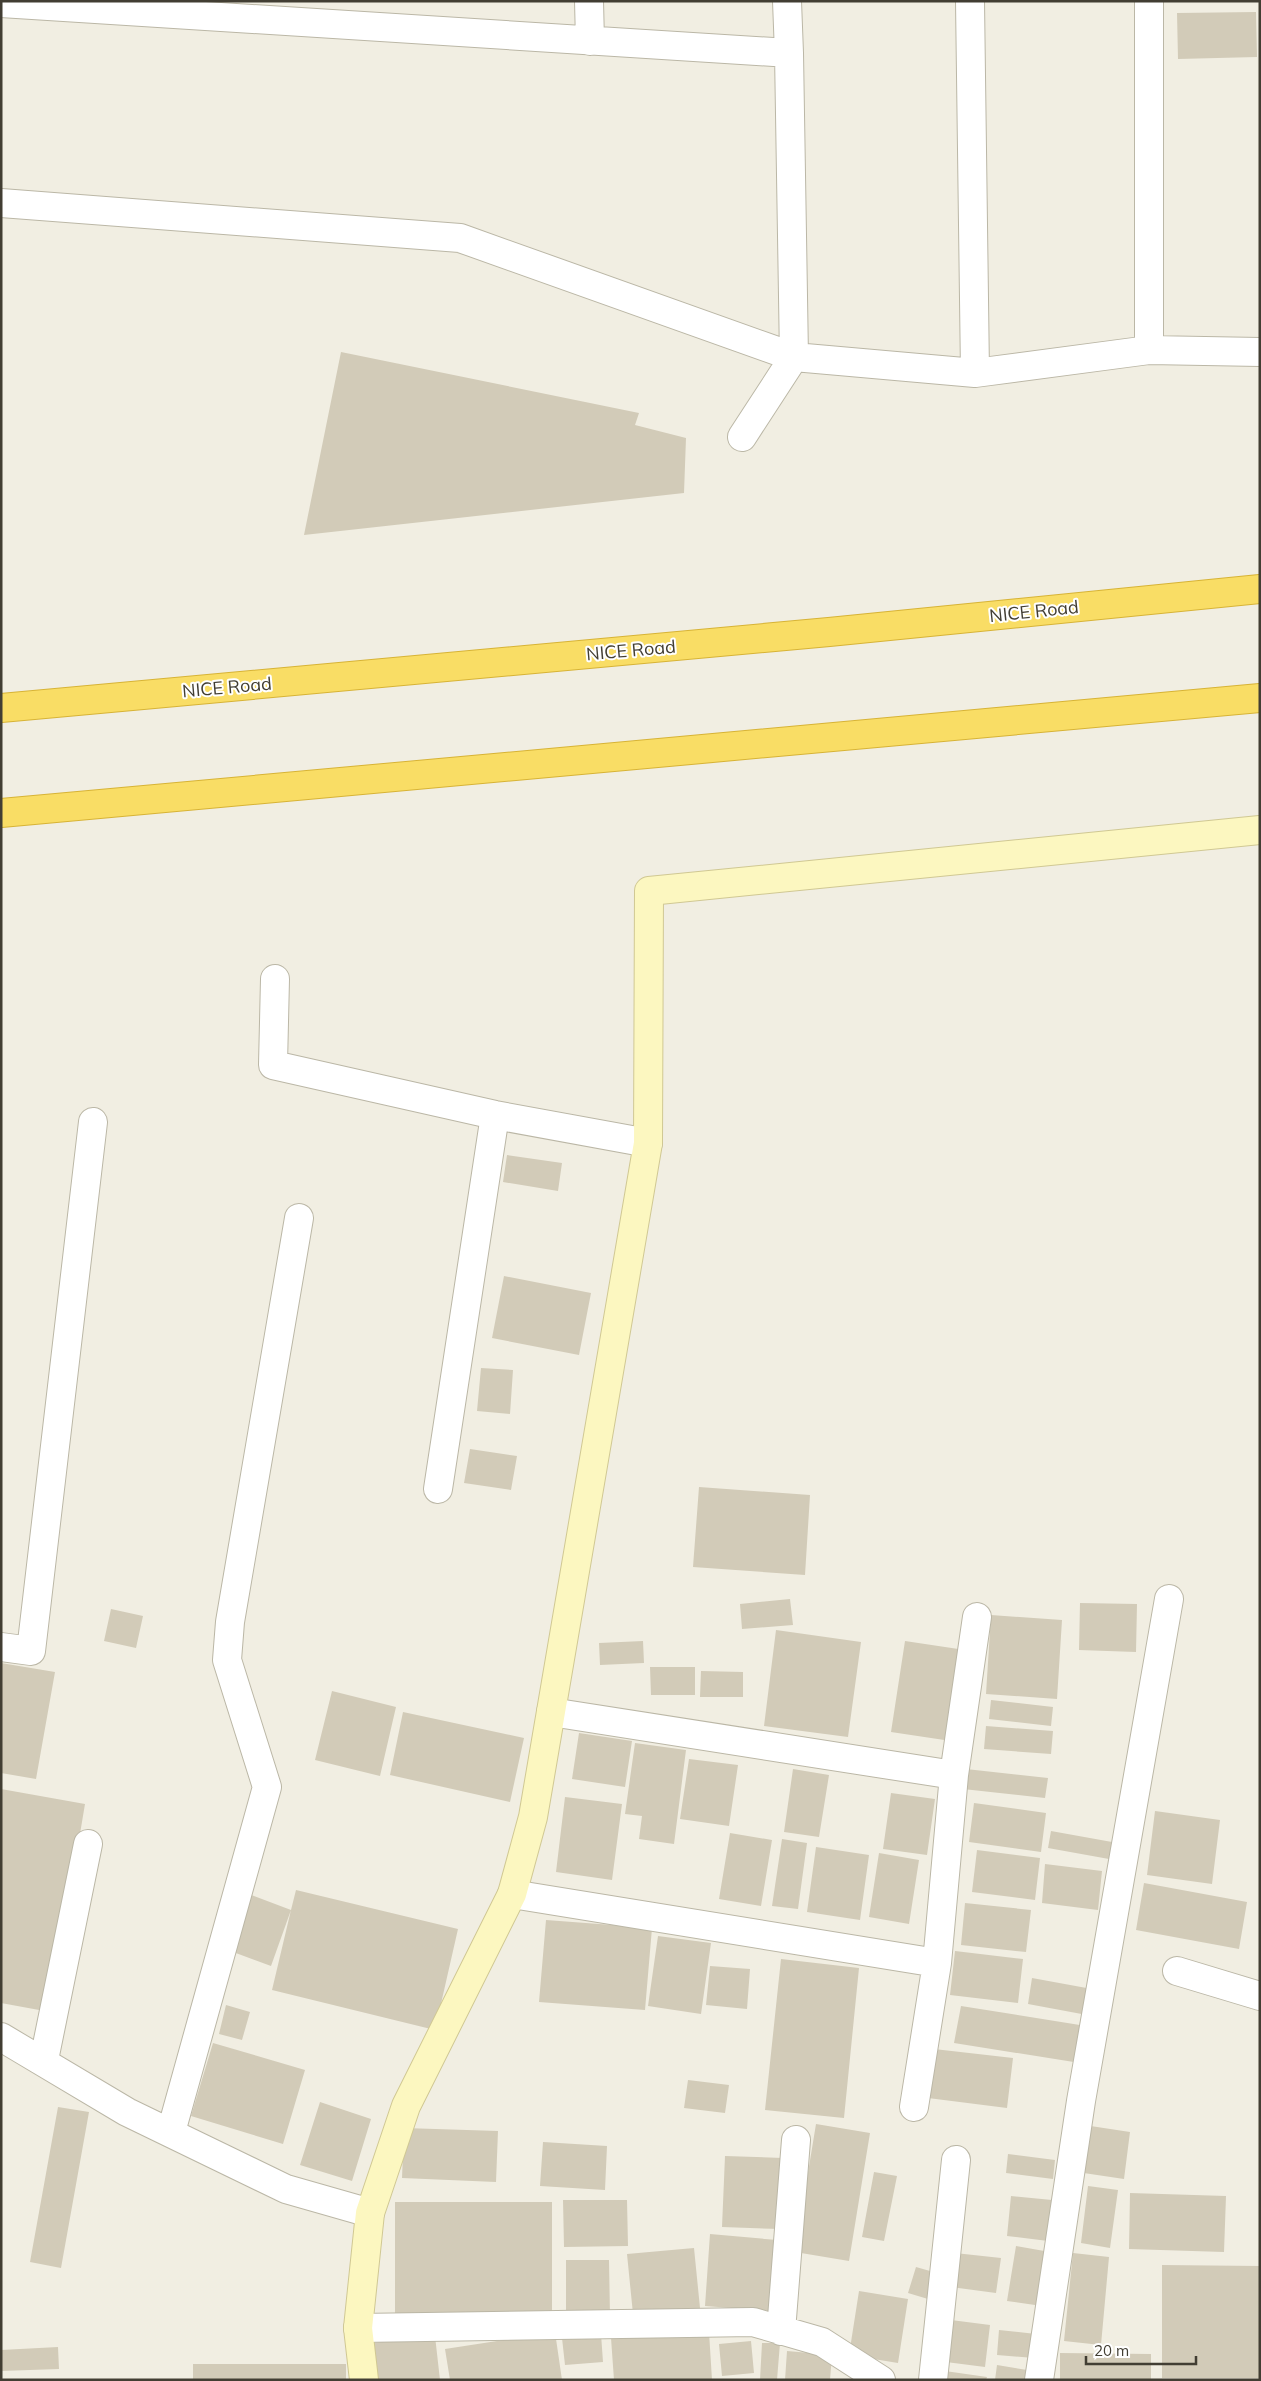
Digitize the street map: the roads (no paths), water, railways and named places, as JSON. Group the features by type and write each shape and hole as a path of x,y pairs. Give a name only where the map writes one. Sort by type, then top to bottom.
{"highway":[{"name":"NICE Road","path":"1,708 829,632 1260,589"},
{"path":"1,813 1260,698"}],"street":[{"path":"590,1 590,40"},
{"path":"742,437 794,357 789,53 786,1"},
{"path":"970,1 975,373"},
{"path":"1149,1 1149,350"},
{"path":"1,3 789,53"},
{"path":"1,204 460,238 794,357 975,373 1149,350 1260,352"},
{"path":"364,2380 358,2328 370,2213 406,2106 512,1894 533,1817 648,1143 649,890 1260,830"},
{"path":"275,979 273,1065 495,1115 648,1143"},
{"path":"438,1489 495,1115"},
{"path":"1,1647 31,1651 93,1122"},
{"path":"171,2132 267,1788 227,1660 230,1622 300,1218"},
{"path":"1039,2380 1081,2101 1169,1599"},
{"path":"914,2106 937,1963 954,1775 977,1617"},
{"path":"551,1712 954,1775"},
{"path":"44,2060 88,1844"},
{"path":"512,1894 937,1963"},
{"path":"1177,1971 1260,1996"},
{"path":"1,2037 44,2060 127,2112 286,2189 370,2213"},
{"path":"781,2330 796,2140"},
{"path":"933,2380 956,2160"},
{"path":"358,2328 753,2322 822,2342 881,2380"}]}
